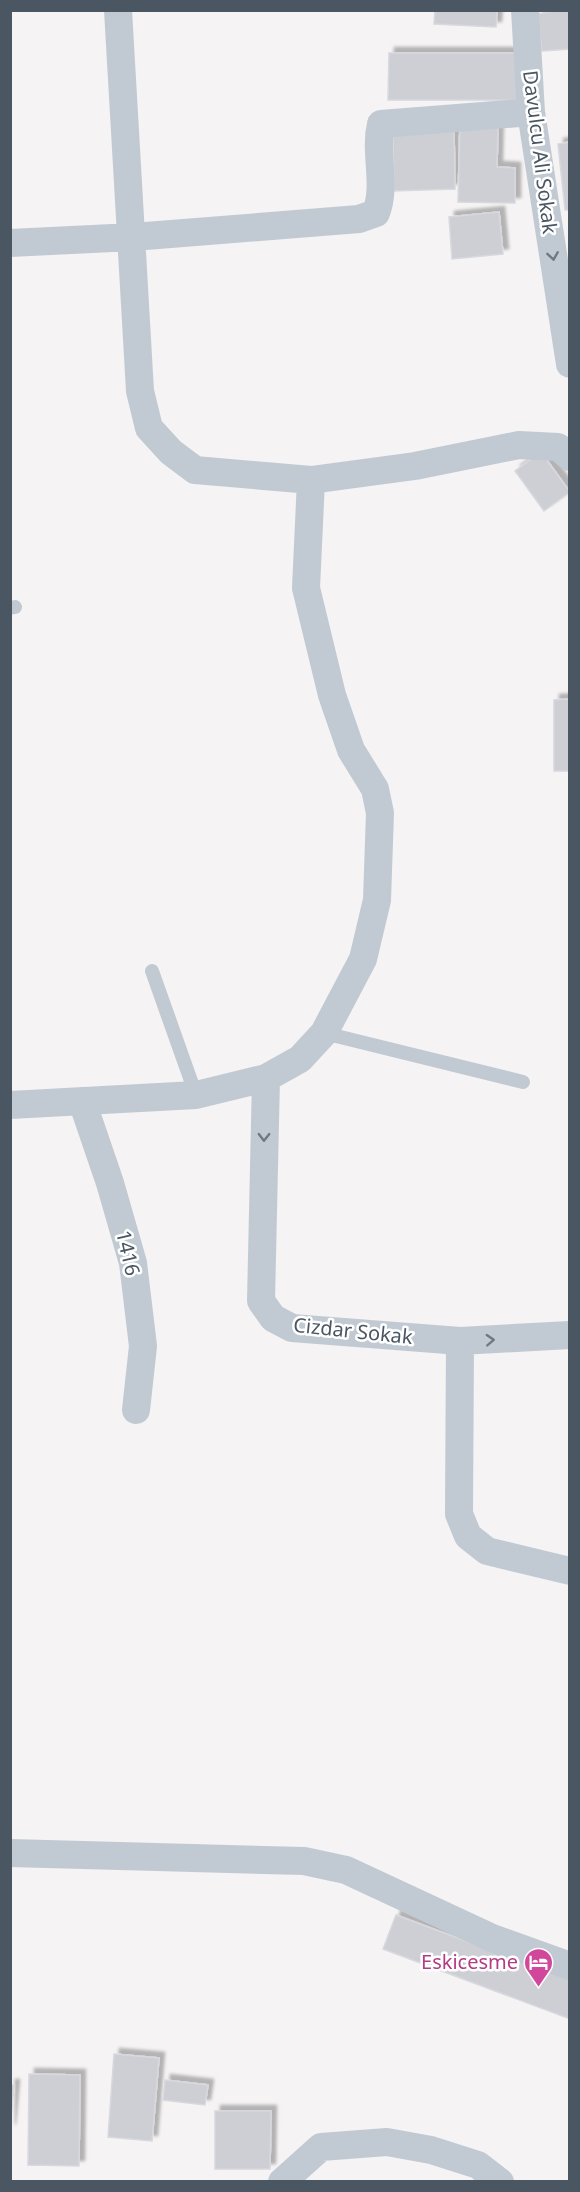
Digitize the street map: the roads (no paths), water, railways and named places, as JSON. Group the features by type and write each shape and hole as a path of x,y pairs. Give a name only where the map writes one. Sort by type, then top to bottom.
{"street":[{"path":"118,10 133,237 140,391 149,428 171,452 195,470 311,480 415,466 519,445 558,447 570,457"},
{"name":"Davulcu Ali Sokak","path":"525,10 531,112 570,364"},
{"path":"10,243 133,237 359,219 376,213 380,202 378,137 381,124 531,112"},
{"path":"10,1105 196,1095 266,1078 300,1059 324,1033 363,959 377,900 380,813 375,789 351,750 340,717 306,588 311,480"},
{"name":"Cizdar Sokak","path":"266,1078 261,1301 273,1317 292,1328 460,1341 570,1335"},
{"name":"1416","path":"82,1101 110,1183 133,1263 143,1346 136,1410"},
{"path":"460,1341 459,1514 468,1536 488,1551 570,1570"},
{"path":"10,1853 304,1861 346,1870 492,1938 570,1966"},
{"path":"282,2181 321,2147 387,2142 431,2150 478,2164 500,2181"}],"lane":[{"path":"153,971 196,1095"},
{"path":"324,1033 523,1082"}],"place":[{"name":"Eskicesme","path":"539,1988"}]}
